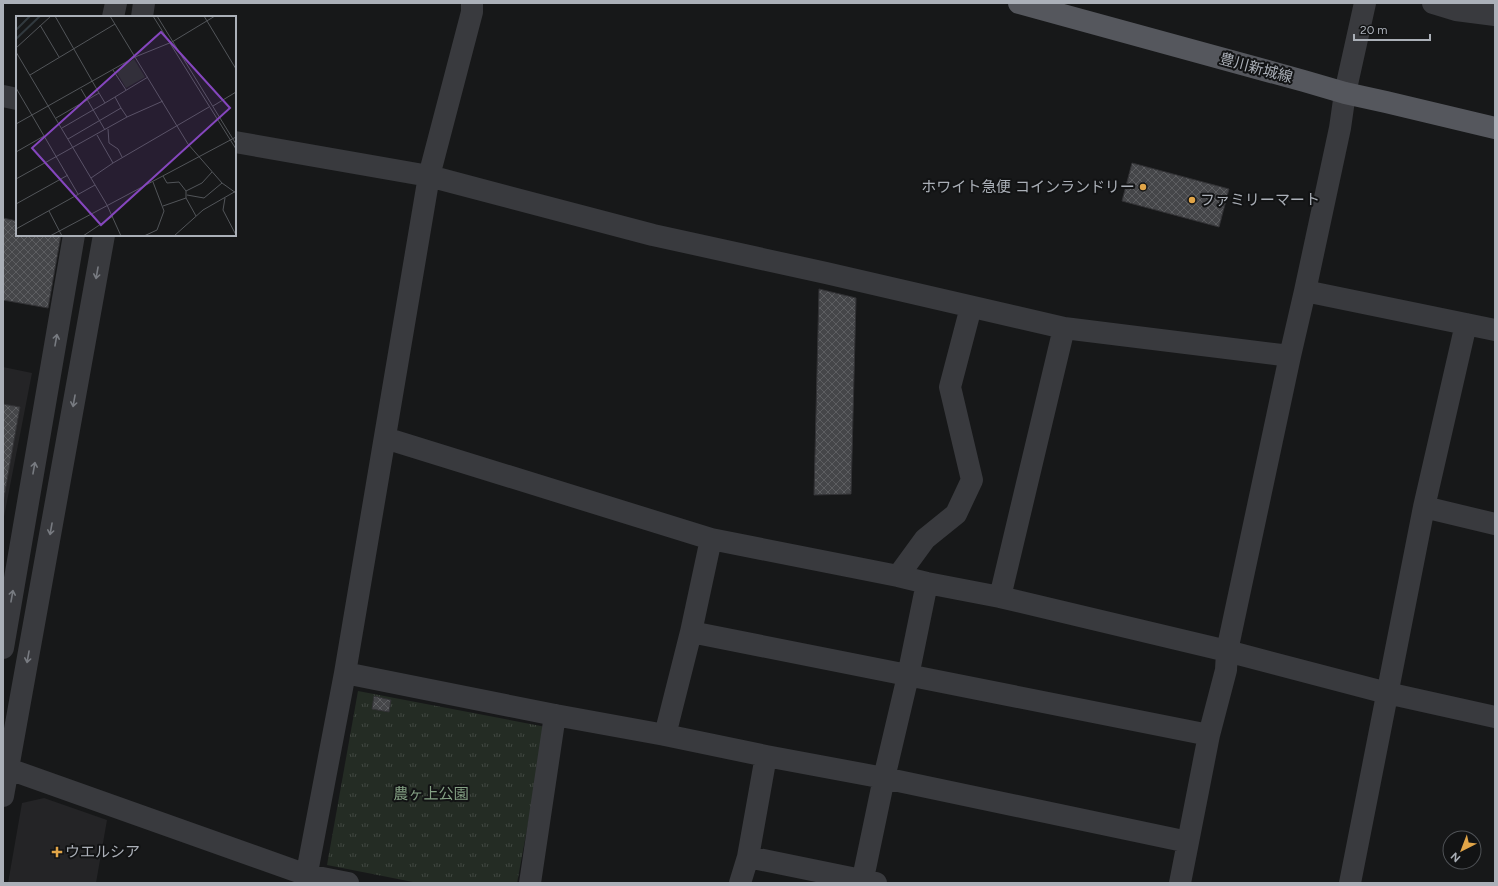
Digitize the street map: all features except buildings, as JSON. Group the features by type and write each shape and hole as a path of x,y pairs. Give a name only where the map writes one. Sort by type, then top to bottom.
{"main road":[{"name":"豊川新城線","path":"1019,3 1304,81 1345,94 1386,102 1495,128"}],"street":[{"path":"113,16 116,3"},
{"path":"142,16 144,3"},
{"path":"306,879 345,673 429,176 472,12 472,3"},
{"path":"1180,883 1209,735 1226,670 1227,651 1340,128 1345,94 1365,3"},
{"path":"1433,3 1456,10 1495,15"},
{"path":"3,96 16,99"},
{"path":"236,142 429,176 653,235 1064,328 1290,356"},
{"path":"3,648 74,236"},
{"path":"3,796 5,768 104,236"},
{"path":"1305,291 1495,330"},
{"path":"898,576 925,539 956,514 972,480 950,387 971,307"},
{"path":"1350,883 1424,507 1466,324"},
{"path":"1000,597 1064,328"},
{"path":"385,438 711,539 1000,597 1227,651 1387,693 1495,717"},
{"path":"1424,507 1495,524"},
{"path":"665,735 691,632 711,539"},
{"path":"748,857 867,882 884,778 908,676 927,583"},
{"path":"691,632 1209,735"},
{"path":"345,673 555,716 665,735 884,778 1188,842"},
{"path":"530,883 555,716"},
{"path":"740,883 748,857 766,756"},
{"path":"5,768 306,879 348,883"}],"shaded area":[{"path":"3,367 32,373 3,522"},
{"name":"ウエルシア","path":"44,798 107,820 96,883 8,883 22,803"}],"green space":[{"name":"農ヶ上公園","path":"358,691 546,727 517,883 418,883 327,865"}],"place":[{"name":"ホワイト急便 コインランドリー","path":"1143,187"},
{"name":"ファミリーマート","path":"1192,200"},
{"name":"ウエルシア","path":"57,852"}]}
